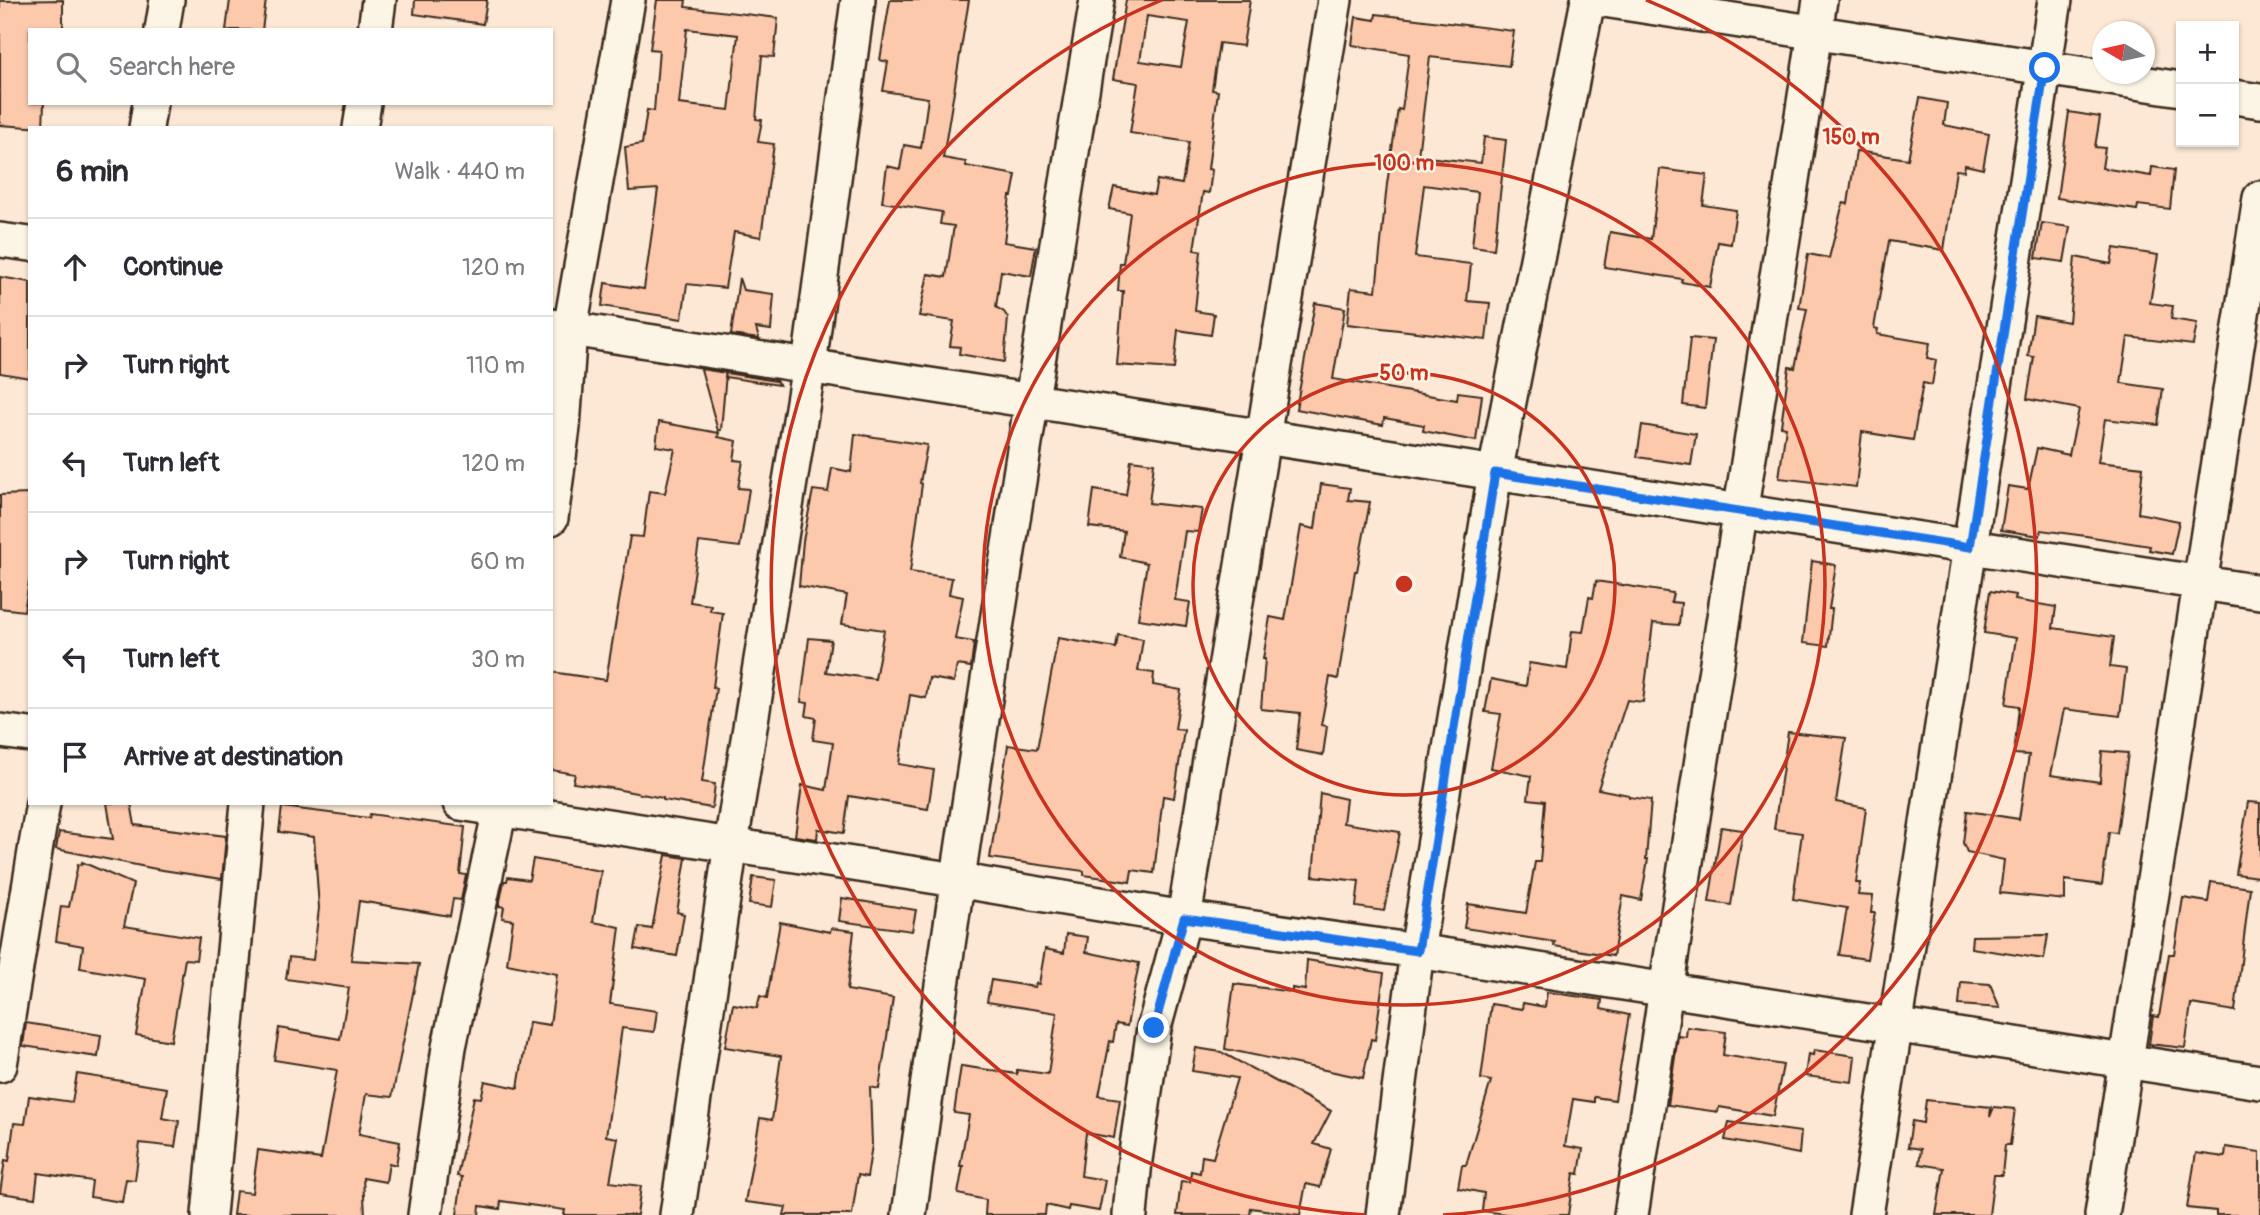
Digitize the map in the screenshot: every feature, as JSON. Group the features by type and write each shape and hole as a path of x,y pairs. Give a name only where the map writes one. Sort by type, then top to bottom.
{"street":[{"path":"162,28 167,0"},
{"path":"375,28 379,0"},
{"path":"553,504 563,427 561,327 628,0"},
{"path":"677,1215 730,844 809,365 858,0"},
{"path":"909,1215 956,880 1097,0"},
{"path":"1130,1215 1154,1028 1184,918 1335,0"},
{"path":"1383,1215 1418,951 1495,473 1588,0"},
{"path":"1604,0 2176,88"},
{"path":"1631,1215 1820,0"},
{"path":"1866,1215 2055,0"},
{"path":"2239,98 2260,101"},
{"path":"146,126 150,105"},
{"path":"360,126 364,105"},
{"path":"2102,1215 2260,198"},
{"path":"0,240 28,244"},
{"path":"561,327 2260,592"},
{"path":"0,731 28,735"},
{"path":"0,1065 43,805"},
{"path":"208,1215 248,805"},
{"path":"480,805 1184,918 1418,951 2260,1082"},
{"path":"425,1215 449,1047 511,808"}],"building":[{"path":"63,0 63,28 28,28 28,105 44,105 43,126 0,125 0,1"},
{"path":"230,0 266,0 262,28 226,28"},
{"path":"415,0 487,0 483,24 414,14"},
{"path":"657,0 686,0 685,7 778,18 774,57 762,56 756,119 762,120 758,142 774,144 761,237 734,232 725,288 687,284 682,319 602,306 605,283 644,289 658,189 629,191 625,147 642,144 647,110 654,111 659,50 650,49","holes":["687,29 738,35 729,110 679,104"]},
{"path":"890,0 969,0 943,158 966,162 966,166 1016,175 1010,196 1004,242 1036,247 1031,276 1001,271 996,307 1008,318 1004,362 959,354 960,347 950,346 954,321 919,316 928,274 946,277 954,226 940,224 942,212 882,202 887,166 900,169 904,145 921,148 928,98 883,91 888,62 880,60"},
{"path":"1126,0 1250,0 1243,46 1219,43 1212,90 1218,91 1208,169 1212,170 1209,193 1203,192 1194,250 1201,251 1195,311 1214,314 1211,335 1178,330 1174,369 1117,365 1123,291 1118,291 1120,263 1123,263 1130,213 1109,209 1114,187 1154,195 1157,180 1182,184 1189,142 1130,133 1138,83 1113,79","holes":["1147,16 1189,22 1181,67 1140,61"]},
{"path":"1376,14 1514,31 1509,66 1430,57 1418,156 1481,163 1484,137 1506,140 1494,249 1472,246 1478,192 1424,185 1415,257 1471,264 1467,301 1490,303 1486,340 1347,324 1351,288 1376,291 1387,184 1398,109 1402,110 1409,54 1352,45 1356,17 1375,20"},
{"path":"1920,98 1947,103 1944,125 1989,134 1983,169 1965,165 1964,171 1956,170 1944,250 1889,241 1874,328 1878,329 1877,334 1930,343 1927,358 1936,360 1932,385 1923,383 1913,440 1862,432 1856,487 1779,478 1786,427 1781,426 1789,367 1795,368 1807,309 1799,308 1808,254 1829,258 1843,203 1848,204 1856,151 1908,159"},
{"path":"2069,112 2100,117 2095,147 2105,148 2102,168 2151,176 2152,167 2174,170 2170,209 2138,205 2137,210 2057,198"},
{"path":"1660,169 1707,175 1703,205 1736,210 1731,244 1718,242 1710,287 1681,282 1682,279 1604,267 1610,232 1651,239"},
{"path":"2042,223 2070,227 2064,262 2036,258"},
{"path":"2114,248 2158,255 2150,303 2173,306 2171,319 2197,323 2193,345 2128,337 2121,383 2163,389 2158,425 2105,419 2098,462 2143,467 2138,513 2179,521 2172,554 2149,550 2150,546 2086,536 2041,530 2040,536 2001,530 2008,486 2028,489 2037,448 2069,455 2079,409 2027,399 2034,357 2028,356 2034,316 2069,322 2075,257 2111,264"},
{"path":"0,277 28,282 28,378 0,373"},
{"path":"739,278 743,290 774,294 771,330 756,328 759,339 731,335"},
{"path":"1315,303 1345,308 1333,379 1457,400 1458,392 1482,395 1476,441 1423,431 1424,425 1384,418 1383,425 1296,409"},
{"path":"1690,338 1713,340 1705,408 1683,405"},
{"path":"701,369 726,373 721,430 718,431"},
{"path":"726,373 776,381 779,385 725,377"},
{"path":"659,422 719,433 718,437 737,441 734,460 743,461 738,488 749,489 740,547 699,542 690,602 711,605 710,611 723,613 713,687 716,688 702,782 715,784 712,808 573,783 575,774 553,770 553,672 606,680 630,536 643,537 649,491 665,493 675,449 656,446"},
{"path":"1642,425 1696,434 1691,465 1637,457"},
{"path":"855,434 927,445 910,572 952,578 949,594 963,597 955,639 974,642 971,667 957,665 954,682 929,678 926,698 910,695 899,764 934,770 928,809 849,796 844,833 818,829 817,839 795,836 802,785 826,790 833,743 813,740 816,718 806,716 808,703 801,702 809,638 831,640 826,672 875,679 884,630 842,624 847,595 799,586 803,541 813,490 828,492 832,468 851,472"},
{"path":"1131,460 1154,463 1149,503 1202,509 1198,532 1185,531 1175,600 1190,602 1186,626 1138,619 1147,563 1120,557 1124,531 1089,527 1094,490 1126,495"},
{"path":"1321,484 1350,488 1348,500 1370,502 1355,571 1338,679 1330,677 1321,725 1327,726 1323,755 1296,750 1300,713 1261,709 1263,659 1270,617 1285,620 1301,526 1315,529"},
{"path":"28,494 28,588 24,611 0,608 0,495"},
{"path":"1812,561 1836,565 1829,609 1832,609 1828,646 1803,643"},
{"path":"1596,581 1673,593 1671,602 1681,603 1679,625 1653,623 1643,702 1627,700 1598,789 1651,800 1648,859 1641,900 1623,896 1613,956 1554,946 1555,942 1464,928 1468,904 1526,913 1535,862 1540,862 1545,801 1528,799 1531,776 1491,768 1501,714 1485,712 1491,679 1526,686 1529,663 1567,669 1572,631 1583,632 1589,597 1593,598"},
{"path":"1990,591 2016,595 2015,600 2056,607 2053,628 2114,637 2110,667 2126,669 2120,716 2064,709 2051,775 2100,782 2102,751 2128,753 2117,833 2109,832 2102,885 2065,880 2065,900 2000,893 2004,860 1967,852 1963,843 1967,811 2019,819 2029,755 2014,754 2019,706 2006,704 2016,638 1984,633"},
{"path":"1118,635 1143,639 1138,671 1154,673 1153,685 1181,690 1175,729 1184,730 1174,798 1163,796 1154,873 1132,870 1130,882 1084,875 1084,871 990,858 1008,745 1037,749 1058,638 1116,648"},
{"path":"1788,732 1846,738 1836,802 1866,808 1856,883 1860,883 1858,895 1873,896 1871,913 1875,913 1867,959 1839,955 1847,908 1793,899 1802,833 1774,829"},
{"path":"1320,793 1346,799 1343,823 1400,832 1384,911 1356,907 1359,881 1313,876"},
{"path":"2248,802 2260,803 2258,877 2236,874"},
{"path":"107,805 131,805 135,825 226,836 222,879 56,849 59,832 113,839"},
{"path":"282,807 369,818 370,814 465,827 460,874 466,875 461,900 453,899 450,916 359,901 351,960 419,964 392,1097 366,1094 359,1134 400,1142 396,1165 389,1163 386,1182 363,1178 365,1215 233,1215 236,1191 252,1193 258,1150 321,1159 337,1070 274,1060 279,1028 340,1039 349,988 286,979 289,957 313,960 319,908 314,837 279,832"},
{"path":"1721,827 1743,830 1731,905 1709,902"},
{"path":"666,855 686,858 677,912 684,914 677,956 635,949 639,927 652,929"},
{"path":"533,859 601,871 593,922 620,927 610,1004 657,1011 654,1032 622,1028 606,1136 618,1138 610,1182 641,1186 637,1215 564,1215 565,1210 501,1201 500,1209 480,1206 479,1215 457,1215 462,1177 457,1176 474,1097 481,1098 485,1081 518,1088 529,1022 550,1025 557,974 507,964 513,920 502,918 504,907 499,906 504,881 507,881 508,877 529,880"},
{"path":"82,862 133,884 124,926 199,938 196,960 185,959 171,1041 136,1035 146,979 80,968 83,946 56,941 61,906 69,907 78,864 81,865"},
{"path":"753,877 776,880 772,907 749,904"},
{"path":"2211,882 2250,888 2235,1011 2191,1004 2185,1048 2149,1044 2153,1016 2159,1017 2169,954 2174,954 2183,898 2208,902"},
{"path":"842,898 916,910 912,931 839,921"},
{"path":"780,922 830,932 831,928 854,931 847,990 893,998 879,1089 870,1087 872,1145 867,1177 858,1175 852,1215 784,1215 786,1207 745,1202 760,1118 772,1120 781,1056 725,1047 733,1004 757,1008 760,996 767,998"},
{"path":"1066,934 1088,937 1086,952 1139,963 1127,1026 1116,1024 1099,1096 1120,1099 1114,1138 1086,1133 1081,1176 1105,1180 1099,1211 1069,1206 1068,1210 1046,1205 1045,1215 985,1215 986,1200 958,1194 969,1115 954,1113 961,1066 1017,1074 1017,1070 1048,1074 1057,1013 987,1002 991,980 1035,987 1036,983 1039,984 1045,949 1064,953"},
{"path":"2048,935 2044,959 1971,948 1972,936"},
{"path":"1307,960 1384,973 1375,1040 1371,1039 1363,1078 1225,1049 1234,984 1292,992 1292,988 1305,990"},
{"path":"1961,982 1990,984 2000,1008 1959,1005"},
{"path":"1547,992 1602,1000 1601,1009 1629,1015 1615,1100 1594,1097 1594,1102 1573,1099 1565,1146 1583,1149 1579,1174 1574,1173 1568,1215 1513,1215 1482,1211 1484,1193 1458,1188 1462,1165 1466,1165 1491,1081 1481,1079 1491,1004 1522,1009 1523,1003 1545,1007"},
{"path":"26,1023 101,1035 98,1057 23,1046"},
{"path":"1687,1027 1726,1032 1723,1055 1783,1065 1773,1116 1719,1107 1718,1112 1668,1105 1678,1036 1686,1037"},
{"path":"1196,1048 1221,1052 1331,1111 1314,1144 1331,1149 1320,1187 1306,1184 1300,1215 1251,1208 1250,1215 1177,1215 1181,1181 1190,1182 1191,1171 1200,1173 1202,1156 1213,1158 1237,1078 1192,1071"},
{"path":"1814,1050 1855,1056 1852,1082 1805,1076 1808,1054 1813,1055"},
{"path":"77,1074 167,1088 162,1118 179,1121 175,1147 140,1143 135,1180 126,1179 122,1202 90,1197 92,1181 38,1173 35,1198 0,1193 5,1160 9,1161 14,1123 25,1124 29,1096 72,1102"},
{"path":"1926,1100 1991,1107 1990,1117 1994,1107 2015,1109 2010,1145 2005,1145 2002,1175 1994,1175 1989,1215 1936,1215 1944,1168 1919,1164 1921,1149 1908,1147 1912,1121 1923,1123"},
{"path":"1729,1122 1801,1132 1799,1154 1725,1140"},
{"path":"2226,1147 2260,1152 2260,1215 2216,1215 2216,1211 2187,1208 2196,1153 2225,1157"}],"route":[{"path":"1154,1028 1184,918 1418,951 1495,473 1970,547 2045,68"}]}
